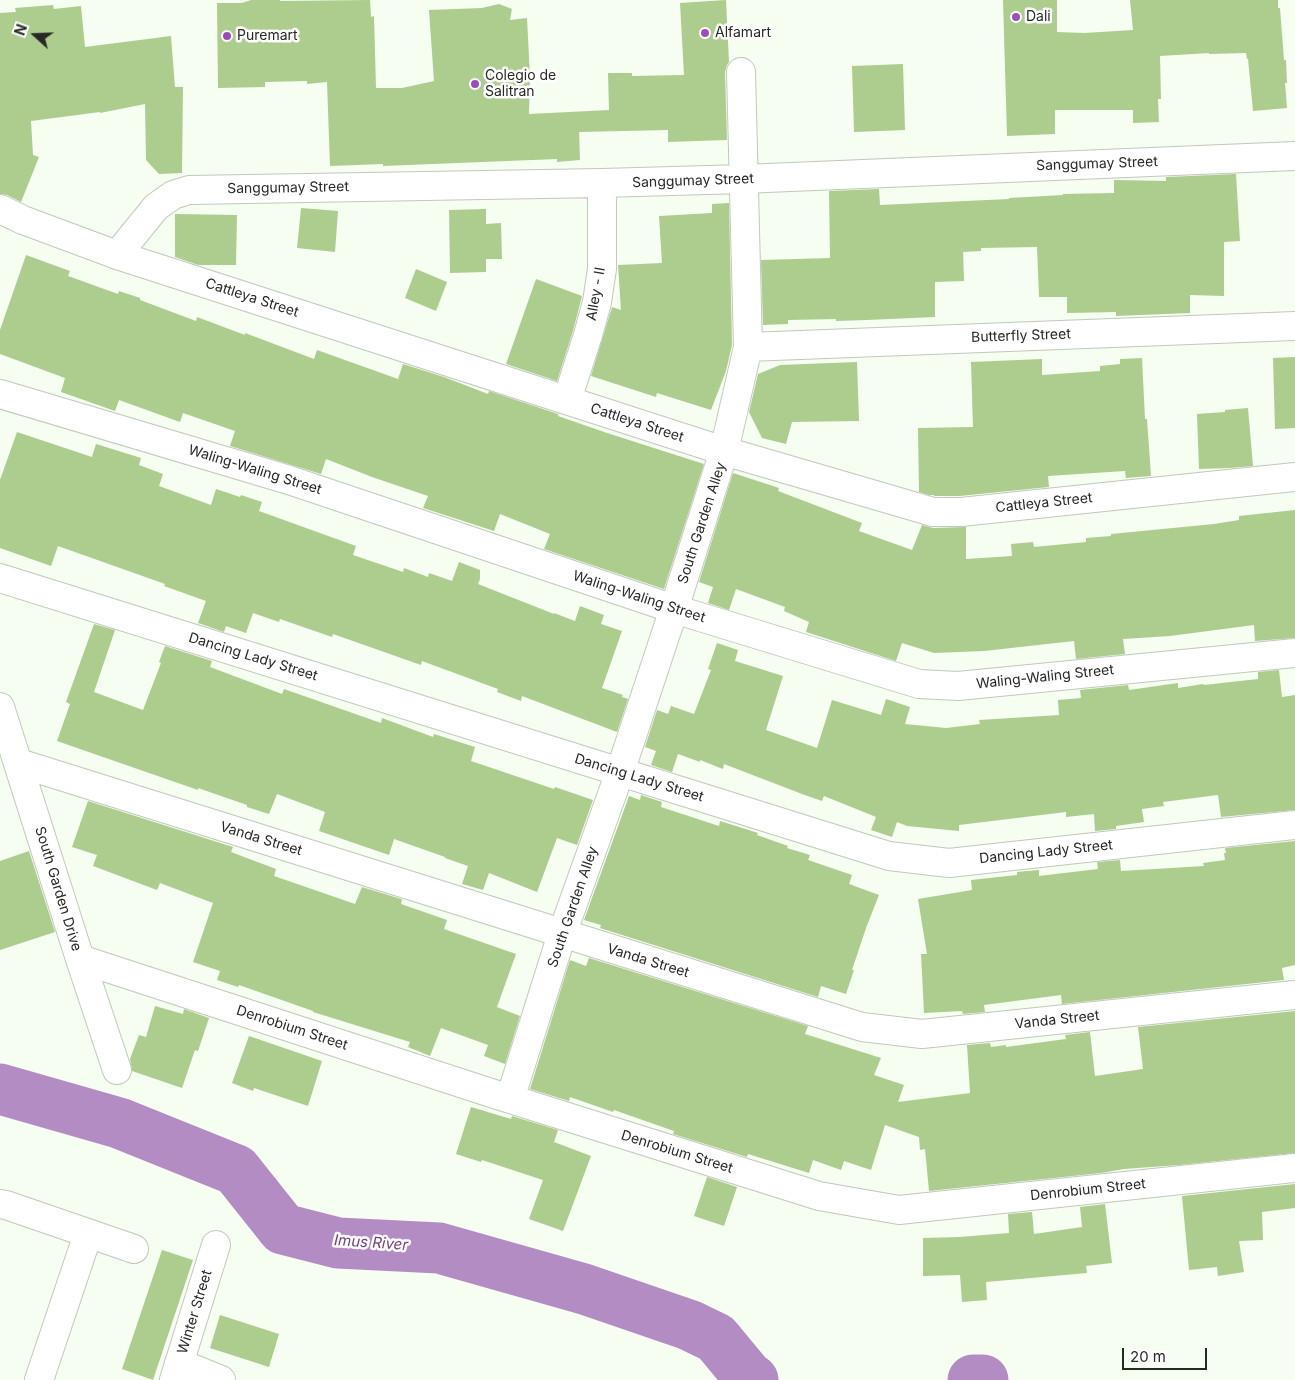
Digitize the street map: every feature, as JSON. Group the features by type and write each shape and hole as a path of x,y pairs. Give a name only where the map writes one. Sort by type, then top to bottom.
{"street":[{"name":"South Garden Alley","path":"510,1099 562,934 620,772 674,610 724,451 748,347 741,72"},
{"name":"Sanggumay Street","path":"118,255 156,207 173,196 188,190 743,179 1295,156"},
{"name":"Alley - II","path":"566,400 597,302 602,269 602,183"},
{"name":"Cattleya Street","path":"0,210 118,255 724,451 933,512 961,512 1295,477"},
{"name":"Butterfly Street","path":"748,347 1295,326"},
{"name":"Waling-Waling Street","path":"0,394 289,480 674,610 919,684 958,686 1295,653"},
{"name":"Dancing Lady Street","path":"0,578 889,856 950,863 1295,824"},
{"name":"South Garden Drive","path":"0,707 117,1070"},
{"name":"Vanda Street","path":"19,763 862,1027 922,1034 1295,995"},
{"name":"Denrobium Street","path":"80,959 510,1099 819,1196 899,1210 1295,1168"},
{"path":"0,1204 134,1249"},
{"path":"39,1380 88,1234"},
{"name":"Winter Street","path":"177,1372 216,1245"},
{"path":"177,1372 221,1380"}],"building":[{"path":"251,0 370,0 371,17 374,16 376,88 402,88 434,81 429,10 482,8 499,4 512,9 510,20 527,18 530,77 529,114 609,110 608,73 632,73 632,76 684,75 680,3 726,0 729,62 725,72 727,140 668,142 668,130 579,132 580,160 557,162 557,159 383,166 383,164 330,166 327,82 307,84 307,81 265,82 265,87 218,88 217,3 242,3"},
{"path":"1003,0 1057,0 1057,32 1084,33 1133,30 1130,0 1278,0 1284,60 1286,60 1287,108 1253,111 1246,53 1160,56 1161,99 1158,99 1159,122 1133,123 1133,110 1055,110 1055,134 1007,136"},
{"path":"53,5 54,9 81,6 85,47 171,36 175,87 183,87 182,173 159,174 146,160 145,104 100,113 31,121 33,155 39,157 21,202 7,195 0,194 0,13 16,12 15,8"},
{"path":"903,64 905,130 854,132 852,66"},
{"path":"1236,174 1240,241 1224,242 1224,296 1190,295 1190,313 1116,316 1116,312 1067,313 1067,297 1039,297 1037,247 981,248 981,251 963,252 964,281 935,282 935,317 836,321 836,319 788,320 788,324 763,325 761,260 830,258 829,191 879,189 880,205 1009,199 1063,194 1114,193 1114,180 1166,181 1166,177"},
{"path":"729,203 732,345 726,371 711,410 657,393 656,397 591,376 612,307 621,310 618,265 662,263 659,216 712,213 712,204"},
{"path":"301,208 338,211 335,252 297,248"},
{"path":"486,209 486,224 501,223 502,259 486,259 486,272 450,273 449,210"},
{"path":"175,214 237,215 236,265 198,265 175,257"},
{"path":"26,255 70,271 68,276 118,294 119,291 140,298 140,300 196,321 197,317 245,335 245,333 314,359 317,350 398,379 403,364 488,394 489,391 607,433 704,464 664,589 544,549 550,534 500,514 494,531 423,508 428,496 326,459 321,474 230,446 235,431 183,413 180,422 119,400 115,411 61,392 65,378 0,354 0,330"},
{"path":"416,269 447,282 436,311 405,298"},
{"path":"536,279 582,296 557,381 506,364"},
{"path":"1295,357 1295,428 1275,429 1273,358"},
{"path":"1142,358 1145,419 1147,419 1151,476 1126,478 1125,471 1048,476 1049,487 960,496 934,496 919,492 918,428 973,427 971,362 1042,359 1042,375 1100,371 1100,366 1120,364 1120,359"},
{"path":"857,362 859,421 792,422 786,444 762,438 749,412 758,374 780,365"},
{"path":"1248,408 1253,466 1199,469 1197,414"},
{"path":"17,432 92,457 96,444 141,458 139,465 163,474 159,486 211,505 216,489 262,502 259,511 356,546 353,555 403,572 404,568 428,577 429,573 452,581 459,562 480,570 478,584 554,614 575,621 580,606 604,615 601,624 622,631 602,688 623,695 622,697 628,699 617,732 522,696 521,701 497,692 498,689 422,661 421,665 333,634 332,637 280,619 279,622 253,613 246,633 226,626 224,632 198,623 206,601 164,586 165,584 58,546 51,566 0,548 0,480"},
{"path":"733,473 779,488 778,491 862,523 859,531 912,550 922,525 933,528 966,527 966,559 1012,556 1011,544 1033,542 1034,547 1086,542 1086,538 1111,536 1111,534 1214,524 1239,520 1239,516 1295,510 1295,638 1255,641 1254,625 1170,636 1123,639 1125,654 1076,659 1074,641 984,651 934,653 902,643 896,661 806,632 809,622 784,611 785,607 736,589 729,610 708,603 713,587 699,582"},
{"path":"94,624 115,630 94,692 143,710 161,663 159,662 165,646 212,661 210,667 282,694 284,689 381,723 382,718 433,737 434,734 475,747 471,761 593,800 577,845 557,838 537,892 489,873 483,890 462,884 468,866 445,857 394,839 389,855 319,831 325,812 277,794 269,814 57,741 70,704 66,702"},
{"path":"717,643 738,650 735,661 783,676 766,730 817,748 832,700 881,715 886,699 910,707 905,724 946,728 980,724 979,720 1059,715 1058,700 1081,698 1080,690 1128,685 1129,690 1178,683 1178,688 1258,679 1258,672 1279,670 1282,697 1295,695 1295,810 1221,817 1218,795 1163,802 1164,806 1142,809 1144,822 1116,826 1116,829 1095,831 1094,814 1066,817 1066,812 959,825 959,831 907,826 897,822 892,837 871,830 876,817 824,796 822,801 724,764 723,769 678,754 672,772 651,765 656,751 645,747 657,710 668,714 671,706 694,714 711,670 708,669"},
{"path":"641,795 662,802 661,807 719,826 720,821 758,833 757,835 788,846 787,848 810,855 808,860 852,875 849,884 879,895 852,970 854,970 846,994 821,986 818,997 600,928 601,925 584,920 629,796 640,800"},
{"path":"88,801 233,847 231,852 276,869 274,876 355,904 362,887 402,899 401,904 447,920 444,929 516,954 497,1007 520,1016 505,1064 484,1056 488,1045 441,1028 430,1056 408,1047 410,1042 313,1012 239,985 238,987 217,980 220,971 193,962 213,903 160,883 157,890 93,866 97,855 72,847"},
{"path":"1295,841 1295,965 1282,968 1284,980 1062,1004 1061,995 984,1005 985,1012 963,1014 962,1011 924,1013 921,954 927,954 918,899 972,890 971,880 1017,875 1017,872 1039,870 1039,876 1098,869 1097,862 1120,860 1121,871 1204,866 1203,863 1225,860 1225,848"},
{"path":"29,851 55,932 0,950 0,861"},
{"path":"589,958 808,1026 805,1034 881,1058 874,1075 904,1085 898,1102 970,1093 967,1045 990,1043 991,1047 1006,1045 1006,1047 1066,1039 1065,1035 1090,1032 1095,1076 1143,1069 1138,1027 1295,1011 1295,1153 1124,1169 929,1191 925,1149 920,1150 919,1137 885,1125 871,1170 844,1161 841,1170 813,1160 809,1173 748,1154 747,1157 673,1134 674,1131 614,1110 613,1112 570,1097 569,1101 530,1089 570,960 586,966"},
{"path":"155,1006 183,1014 184,1009 209,1018 198,1051 195,1050 182,1088 132,1071 130,1059 139,1035 146,1037"},
{"path":"249,1036 322,1061 308,1106 254,1088 253,1091 232,1083"},
{"path":"471,1107 511,1119 512,1116 558,1130 554,1142 591,1156 563,1231 529,1219 543,1180 482,1160 481,1162 456,1154"},
{"path":"707,1177 737,1187 724,1226 694,1216"},
{"path":"1295,1184 1295,1208 1262,1212 1263,1240 1239,1241 1244,1272 1218,1276 1217,1267 1189,1270 1182,1196"},
{"path":"1105,1204 1112,1263 1086,1266 1087,1273 986,1282 987,1300 962,1302 960,1275 923,1276 923,1238 1009,1233 1008,1214 1032,1212 1034,1234 1082,1227 1080,1207"},
{"path":"162,1250 193,1260 153,1380 122,1369"},
{"path":"220,1315 279,1334 269,1367 210,1348"}],"waterway":[{"name":"Imus River","path":"0,1089 119,1123 236,1170 283,1229 338,1243 439,1248 584,1289 689,1325 716,1338 750,1379 753,1380"},
{"name":"Imus River","path":"973,1380 983,1380"}],"place":[{"name":"Dali","path":"1016,17"},
{"name":"Alfamart","path":"705,33"},
{"name":"Puremart","path":"227,36"},
{"name":"Colegio de Salitran","path":"475,84"}]}
